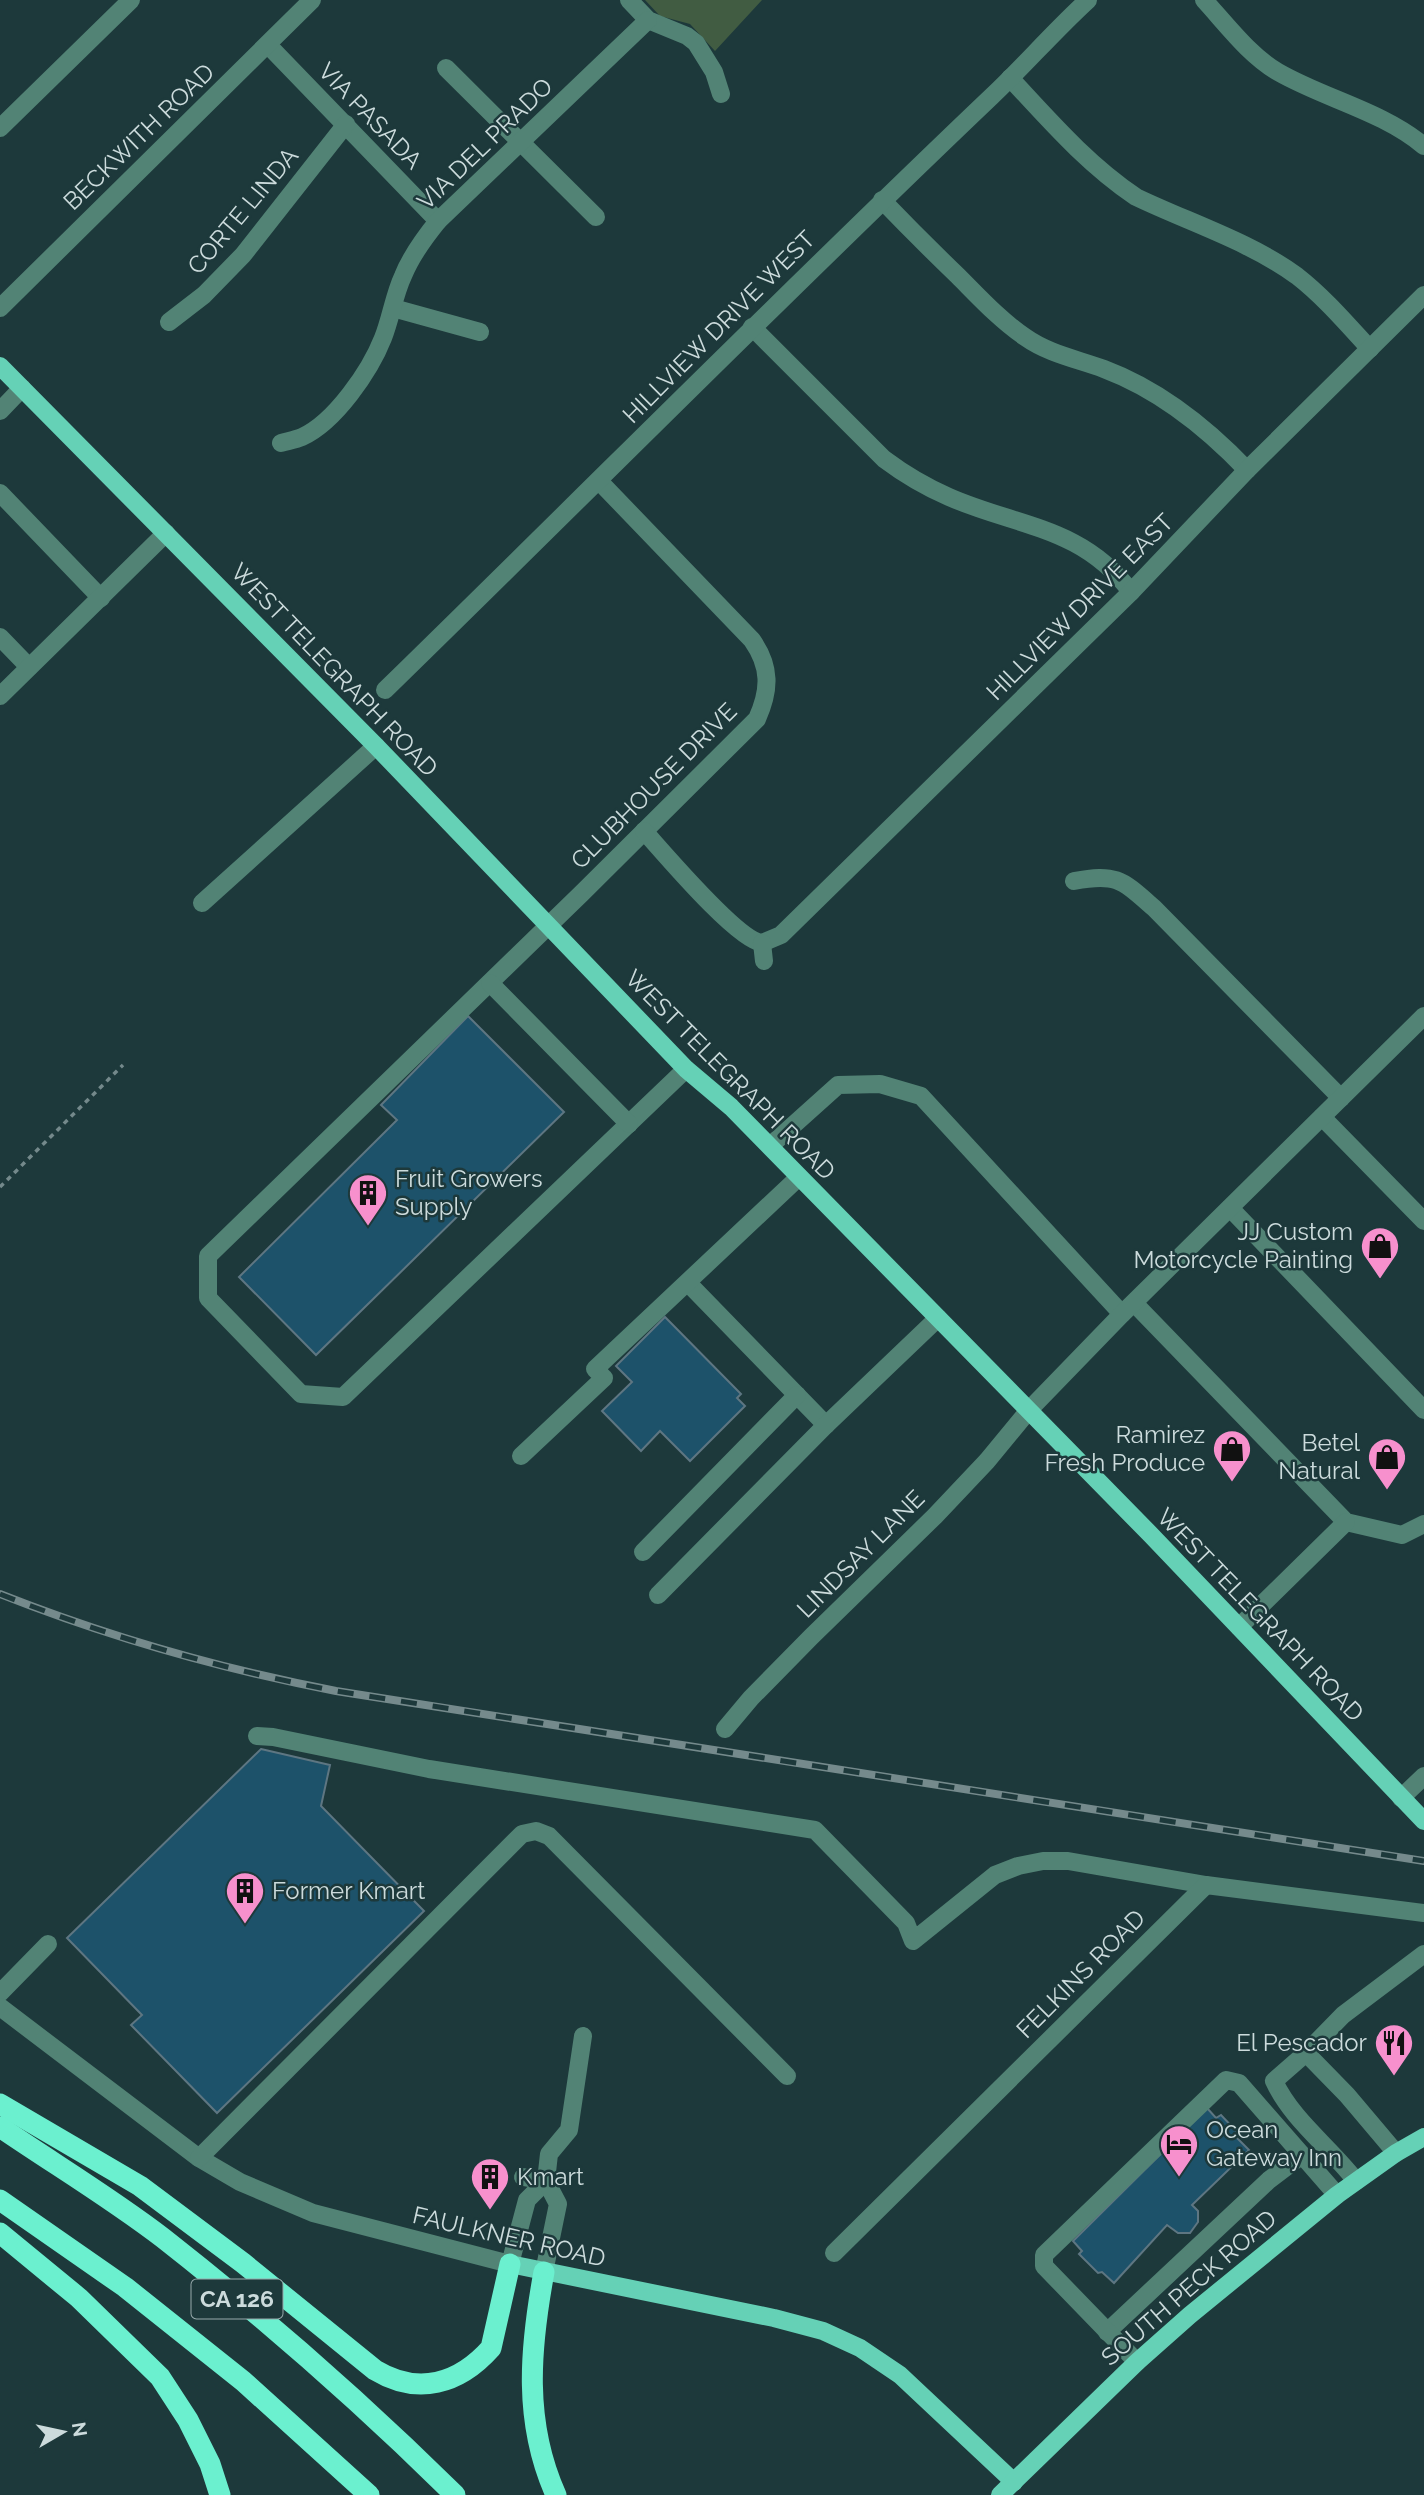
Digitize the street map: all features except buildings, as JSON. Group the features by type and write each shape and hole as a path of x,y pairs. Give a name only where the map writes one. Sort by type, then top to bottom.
{"highway":[{"path":"0,2104 139,2186 243,2263 391,2380 432,2384 466,2371 482,2358 491,2348 510,2264"},
{"name":"CA 126","path":"0,2127 172,2245 279,2333 402,2442 455,2495"},
{"name":"CA 126","path":"0,2200 125,2287 243,2381 369,2495"},
{"path":"0,2233 79,2298 160,2376 188,2420 210,2465 220,2495"},
{"path":"544,2272 533,2333 534,2426 538,2447 556,2495"}],"main road":[{"name":"WEST TELEGRAPH ROAD","path":"0,366 376,746 686,1069 731,1107 1029,1410 1424,1821"},
{"name":"SOUTH PECK ROAD","path":"1000,2495 1137,2362 1190,2315 1337,2195 1396,2153 1424,2137"},
{"name":"FAULKNER ROAD","path":"510,2264 774,2318 823,2331 860,2348 900,2375 1014,2482"}],"street":[{"path":"0,128 131,0"},
{"name":"BECKWITH ROAD","path":"0,308 312,0"},
{"path":"629,0 648,20 687,36 696,43 714,72 721,94"},
{"name":"HILLVIEW DRIVE WEST","path":"385,690 1088,0"},
{"path":"1204,0 1259,58 1278,72 1394,125 1424,146"},
{"name":"VIA DEL PRADO","path":"281,443 301,438 319,427 344,401 368,369 383,339 403,276 423,240 438,220 523,142 648,20"},
{"name":"VIA PASADA","path":"268,45 438,220"},
{"path":"446,68 596,217"},
{"path":"1010,79 1063,136 1116,184 1136,197 1259,254 1296,276 1337,313 1370,349"},
{"name":"CORTE LINDA","path":"169,322 204,295 243,255 346,124"},
{"path":"882,200 984,302 1025,338 1068,359 1131,381 1190,416 1247,470"},
{"name":"HILLVIEW DRIVE EAST","path":"644,831 671,862 763,952 1131,592 1247,470 1424,295"},
{"path":"393,308 480,331"},
{"path":"752,327 884,459 901,471 950,498 1076,542 1113,571 1131,592"},
{"path":"0,411 22,388"},
{"name":"CLUBHOUSE DRIVE","path":"599,481 752,640 765,664 768,678 765,702 757,719 208,1256 208,1298 301,1394 343,1397 686,1069"},
{"path":"0,493 101,598"},
{"path":"0,696 166,533"},
{"path":"0,637 30,667"},
{"path":"202,903 376,746"},
{"path":"1074,881 1105,876 1132,889 1154,908 1341,1098"},
{"path":"490,983 629,1124"},
{"name":"LINDSAY LANE","path":"725,1729 803,1646 935,1516 1029,1410 1128,1309 1341,1098 1422,1022"},
{"path":"770,1146 838,1085 880,1084 921,1096 1128,1309 1346,1522 1402,1535 1424,1524"},
{"path":"1322,1117 1424,1221"},
{"path":"521,1456 604,1378 595,1369 799,1177"},
{"path":"1230,1208 1424,1410"},
{"path":"688,1283 826,1424"},
{"path":"658,1595 826,1424 938,1318"},
{"path":"643,1552 797,1395"},
{"path":"1239,1627 1346,1522"},
{"path":"257,1736 274,1737 429,1769 815,1829 906,1923 913,1941 995,1875 1018,1866 1043,1861 1068,1861 1206,1885 1424,1913"},
{"path":"1401,1798 1424,1776"},
{"path":"199,2158 522,1834 536,1831 550,1836 787,2076"},
{"name":"FELKINS ROAD","path":"834,2253 1206,1885"},
{"path":"0,1993 48,1944"},
{"path":"1356,2181 1339,2157 1281,2097 1274,2081 1343,2015 1424,1954"},
{"name":"FAULKNER ROAD","path":"0,2007 199,2158 240,2182 313,2213 510,2264"},
{"path":"544,2272 558,2204 546,2181 549,2154 569,2130 583,2036"},
{"path":"1306,2053 1347,2095 1396,2153"},
{"path":"1137,2362 1044,2266 1044,2255 1226,2080 1239,2083 1337,2195"},
{"path":"1107,2332 1269,2180 1302,2155"},
{"path":"523,2177 546,2181"},
{"path":"510,2264 527,2200 546,2181"}],"path":[{"path":"0,1187 123,1065"}],"green space":[{"path":"645,0 762,0 715,51 690,24 660,16"}],"railway":[{"path":"0,1594 82,1624 166,1650 250,1673 336,1691 1424,1861"}],"place":[{"name":"Fruit Growers Supply","path":"368,1227"},
{"name":"JJ Custom Motorcycle Painting","path":"1380,1280"},
{"name":"Ramirez Fresh Produce","path":"1232,1483"},
{"name":"Betel Natural","path":"1387,1491"},
{"name":"Former Kmart","path":"245,1925"},
{"name":"El Pescador","path":"1394,2077"},
{"name":"Ocean Gateway Inn","path":"1179,2178"},
{"name":"Kmart","path":"490,2211"}]}
